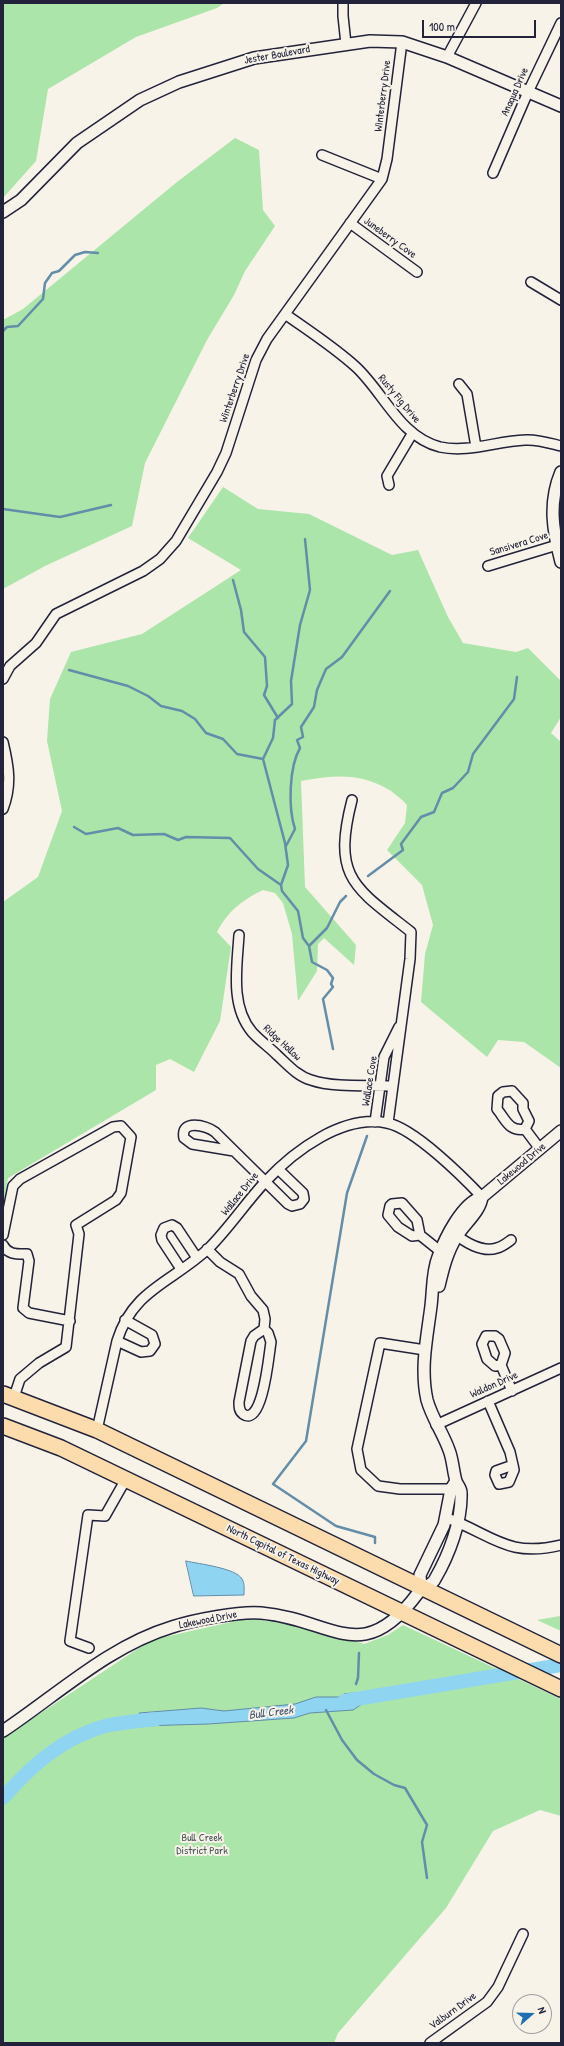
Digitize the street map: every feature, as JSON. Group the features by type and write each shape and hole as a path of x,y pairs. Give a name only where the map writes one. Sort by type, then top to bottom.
{"highway":[{"path":"9,1396 97,1430 421,1589 561,1655"},
{"name":"North Capital of Texas Highway","path":"3,1426 61,1448 561,1689"}],"street":[{"path":"343,3 342,16 346,44"},
{"path":"447,57 476,3"},
{"name":"Anaqua Drive","path":"493,173 528,92 561,23"},
{"name":"Jester Boulevard","path":"3,212 20,200 77,142 140,100 198,76 254,58 370,41 402,42 447,57 561,106"},
{"name":"Winterberry Drive","path":"3,679 10,666 36,642 56,614 143,571 160,559 176,541 217,472 226,453 256,360 267,339 382,179 387,159 402,42"},
{"path":"322,155 382,179"},
{"name":"Juneberry Cove","path":"350,223 417,272"},
{"path":"531,282 561,300"},
{"name":"Rusty Fig Drive","path":"285,314 339,353 357,368 412,434 426,442 442,447 456,448 534,440 561,446"},
{"path":"459,384 467,394 476,447"},
{"path":"389,486 387,476 412,434"},
{"path":"561,472 556,484 552,503 552,522 561,562"},
{"name":"Sansivera Cove","path":"488,566 557,545"},
{"path":"3,742 9,769 8,796 3,809"},
{"name":"Wallace Cove","path":"352,800 345,828 344,850 346,864 353,881 363,894 411,932 410,959 388,1123"},
{"name":"Ridge Hollow","path":"239,935 236,986 239,1006 247,1025 253,1033 295,1072 310,1080 325,1083 393,1086"},
{"name":"Wallace Cove","path":"375,1122 384,1057 402,1023"},
{"name":"Wallace Drive","path":"97,1430 117,1341 130,1311 143,1297 208,1249 236,1219 265,1182 278,1169 310,1143 326,1135 361,1122 388,1123 403,1130 450,1165 482,1197"},
{"path":"234,1151 192,1144 184,1138 185,1128 191,1125 211,1129 234,1151 265,1182 288,1204 292,1206 300,1204 304,1199 303,1193 278,1169"},
{"path":"3,1235 13,1186 20,1179 113,1127 121,1126 131,1136 121,1193 116,1200 76,1225 79,1234 66,1347 39,1363 20,1379 9,1396"},
{"path":"525,1129 540,1149"},
{"name":"Lakewood Drive","path":"421,1589 420,1575 447,1518 454,1485 449,1449 436,1424 427,1401 424,1377 424,1350 432,1302 431,1295 437,1258 444,1253 465,1209 475,1199 482,1197 561,1131"},
{"path":"181,1269 162,1240 161,1235 164,1228 172,1225 177,1228 197,1258"},
{"path":"454,1233 470,1245 485,1249 498,1248 511,1240"},
{"path":"420,1235 444,1253"},
{"path":"3,1245 5,1250 12,1254 27,1254 29,1261 23,1308 30,1313 70,1321"},
{"path":"208,1249 220,1262 239,1274 251,1296 263,1310 265,1319 264,1329 268,1333 271,1342 260,1405 254,1414 249,1416 243,1414 239,1409 239,1402 252,1341 254,1336 264,1329"},
{"path":"117,1341 141,1352 150,1351 155,1344 152,1335 125,1320"},
{"path":"424,1350 380,1343 357,1449 361,1470 378,1486 400,1489 454,1485"},
{"path":"501,1365 512,1391"},
{"name":"Waldon Drive","path":"436,1424 561,1368"},
{"path":"488,1401 510,1452 513,1465"},
{"path":"89,1648 70,1641 88,1515 105,1516 126,1479"},
{"name":"Lakewood Drive","path":"3,1731 111,1656 152,1634 172,1626 239,1613 259,1612 295,1619 343,1634 363,1635 382,1628 403,1613 421,1589 434,1582 458,1522 461,1490 454,1485"},
{"path":"447,1518 504,1545 512,1547 535,1549 561,1545"},
{"name":"Valburn Drive","path":"430,2043 486,2002 498,1986 522,1934"}],"green space":[{"path":"3,3 224,3 217,8 136,37 48,89 36,161 3,198"},
{"path":"235,138 259,150 263,210 275,226 245,271 234,295 207,340 145,463 132,526 45,566 3,589 3,320 23,309 177,182"},
{"path":"223,487 258,509 309,514 392,555 418,550 448,617 463,643 516,652 528,648 561,681 561,717 551,733 561,742 561,1068 524,1042 498,1040 487,1057 421,1002 425,954 433,925 422,885 387,850 405,823 407,805 391,791 380,785 358,778 325,777 301,781 305,887 356,945 354,965 324,938 318,944 317,971 298,1001 292,934 283,903 275,893 263,890 242,902 225,918 217,932 231,947 220,1021 194,1072 170,1059 156,1065 156,1090 8,1178 3,1209 3,902 38,877 62,811 47,741 50,699 71,652 142,634 241,570 188,538"},
{"path":"560,1616 561,1631 537,1620"},
{"name":"Bull Creek District Park","path":"249,1618 311,1628 364,1644 388,1635 403,1625 561,1699 561,1816 540,1810 493,1831 446,1908 338,2033 334,2043 3,2043 3,1738 151,1640"}],"water":[{"path":"186,1561 233,1572 242,1579 244,1583 244,1595 194,1596"},
{"path":"362,1693 362,1704 353,1710 310,1713 294,1718 208,1724 140,1726 139,1713 201,1708 224,1711 295,1704 316,1697 341,1697 344,1694"}],"waterway":[{"path":"3,331 7,327 18,326 43,299 45,283 52,273 59,271 75,255 85,252 98,253"},
{"path":"3,509 60,517 111,505"},
{"path":"305,539 310,590 300,625 291,681 292,704 275,720 273,738 263,759 285,843 288,865 281,885 282,891 298,911 303,938 309,946 312,962 327,970 333,978 331,984 333,987 323,999 333,1049"},
{"path":"233,580 241,610 244,632 265,657 267,686 264,695 278,718"},
{"path":"286,846 295,829 291,810 291,788 296,756 300,748 297,740 303,737 301,727 314,707 317,690 326,669 342,657 390,591"},
{"path":"69,670 128,686 148,696 161,706 182,711 195,719 206,733 223,739 237,754 263,759"},
{"path":"368,876 403,850 401,844 421,817 434,812 442,793 453,788 468,772 473,754 514,699 517,677"},
{"path":"74,827 86,834 118,828 133,835 164,834 178,840 186,837 230,838 258,869 281,885"},
{"path":"309,946 327,928 340,902 346,896"},
{"path":"367,1136 347,1193 306,1441 273,1484 336,1526 375,1537 375,1543"},
{"path":"356,1684 358,1678 359,1653"},
{"name":"Bull Creek","path":"344,1701 561,1665"},
{"path":"326,1710 342,1740 357,1760 374,1774 394,1785 405,1788 427,1825 422,1842 427,1878"},
{"name":"Bull Creek","path":"3,1798 36,1764 48,1754 75,1738 89,1731 105,1726 157,1719"}]}
